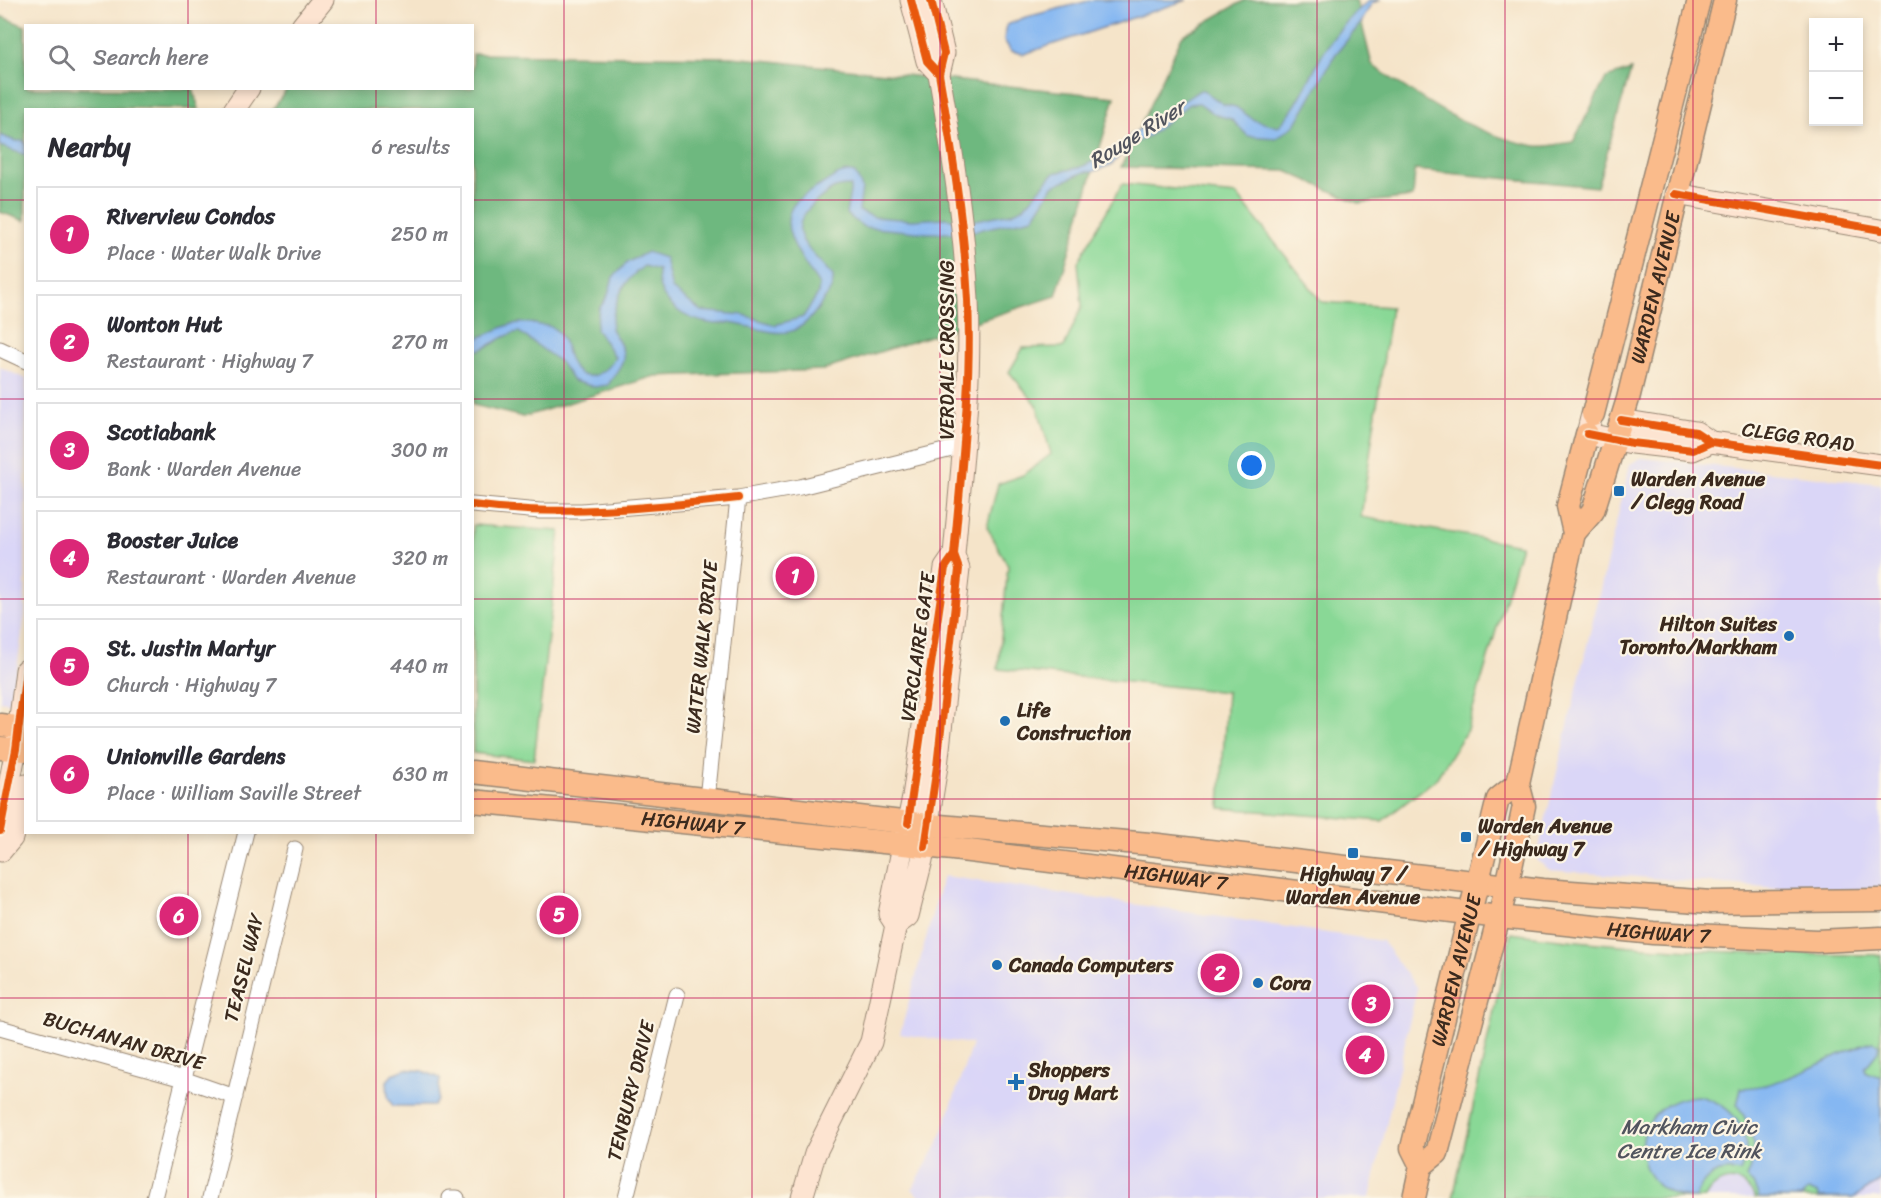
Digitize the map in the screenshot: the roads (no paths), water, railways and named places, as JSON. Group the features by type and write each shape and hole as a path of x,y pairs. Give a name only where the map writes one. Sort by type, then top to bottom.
{"main road":[{"path":"304,24 323,0"},
{"name":"VERDALE CROSSING","path":"910,0 927,61 939,74"},
{"name":"VERDALE CROSSING","path":"931,0 944,53 939,74 964,242 968,322 964,446 954,555"},
{"name":"WARDEN AVENUE","path":"1414,1198 1421,1166 1437,1153 1507,886 1524,806 1518,783 1574,533 1568,506 1699,0"},
{"name":"WARDEN AVENUE","path":"1574,533 1593,511 1618,430 1725,0"},
{"path":"235,108 248,90"},
{"path":"1676,194 1881,230"},
{"name":"CLEGG ROAD","path":"1590,424 1693,450 1711,442 1881,465"},
{"name":"VERCLAIRE GATE","path":"916,835 940,604 945,568 954,555"},
{"name":"VERCLAIRE GATE","path":"802,1198 815,1154 871,1042 896,925 889,914 916,835 959,569 954,555"},
{"path":"0,846 14,749 14,726 24,679"},
{"name":"HIGHWAY 7","path":"474,772 707,799 916,835 1499,917 1665,933 1816,941 1881,938"},
{"name":"WARDEN AVENUE","path":"1421,1166 1412,1148 1476,881 1498,799 1518,783"},
{"path":"0,846 12,838 24,793"},
{"name":"HIGHWAY 7","path":"474,801 916,835 1109,839 1507,886 1713,902 1881,900"}],"street":[{"path":"0,349 24,360"},
{"path":"474,505 540,511 582,511 738,498 800,487 964,446"},
{"name":"WATER WALK DRIVE","path":"707,799 738,498"},
{"path":"154,1198 245,834"},
{"name":"TEASEL WAY","path":"210,1198 295,849"},
{"name":"TENBURY DRIVE","path":"626,1198 677,994"},
{"name":"BUCHANAN DRIVE","path":"0,1028 183,1078 235,1097"},
{"path":"450,1198 457,1198"}],"water":[{"path":"1092,0 1187,0 1024,54 1011,51 1004,40 1007,25 1023,18"},
{"name":"Rouge River","path":"1369,0 1381,0 1372,3 1361,23 1335,55 1295,125 1276,138 1248,136 1231,119 1216,115 1199,103 1189,104 1150,135 1129,146 1111,165 1092,172 1084,172 1053,186 1033,218 965,233 927,233 864,227 846,214 851,186 833,189 807,211 801,221 800,230 802,239 808,248 833,276 833,284 810,318 800,327 790,331 780,333 693,319 667,301 658,282 658,270 644,266 624,286 614,310 611,329 621,346 623,357 619,369 608,385 595,387 573,381 560,362 519,332 474,351 474,338 508,326 530,323 548,326 561,336 571,363 579,373 585,376 597,374 615,357 596,329 599,309 608,295 613,277 628,262 647,252 665,258 672,289 701,311 744,315 775,325 803,317 818,294 819,285 794,244 788,221 790,211 799,199 841,173 855,173 862,188 859,211 874,217 912,220 944,218 971,221 1011,213 1023,208 1054,173 1081,167 1112,153 1132,134 1200,90 1223,104 1236,107 1254,120 1278,127 1294,107 1331,41 1344,24"},
{"path":"0,135 15,141 24,141 24,155 0,146"},
{"path":"1872,1042 1879,1044 1878,1052 1865,1068 1866,1072 1881,1077 1881,1181 1853,1198 1819,1198 1817,1193 1808,1191 1801,1198 1759,1198 1753,1184 1746,1178 1753,1149 1750,1131 1737,1105 1741,1088 1775,1082"},
{"path":"405,1069 423,1071 440,1078 438,1100 433,1106 393,1106 388,1097 387,1081 393,1074"},
{"name":"Markham Civic Centre Ice Rink","path":"1699,1096 1712,1100 1732,1115 1744,1135 1746,1146 1745,1159 1740,1172 1724,1171 1712,1175 1702,1184 1695,1198 1672,1194 1656,1183 1646,1167 1642,1148 1646,1130 1656,1114 1674,1102"}],"place":[{"name":"Warden Avenue / Clegg Road","path":"1619,491"},
{"name":"Riverview Condos","path":"795,576"},
{"name":"Hilton Suites Toronto/Markham","path":"1789,636"},
{"name":"Life Construction","path":"1005,721"},
{"name":"Warden Avenue / Highway 7","path":"1466,837"},
{"name":"Highway 7 / Warden Avenue","path":"1353,853"},
{"name":"St. Justin Martyr","path":"559,915"},
{"name":"Unionville Gardens","path":"179,916"},
{"name":"Canada Computers","path":"997,965"},
{"name":"Wonton Hut","path":"1220,973"},
{"name":"Cora","path":"1258,983"},
{"name":"Scotiabank","path":"1371,1004"},
{"name":"Booster Juice","path":"1365,1055"},
{"name":"Shoppers Drug Mart","path":"1016,1082"}]}
